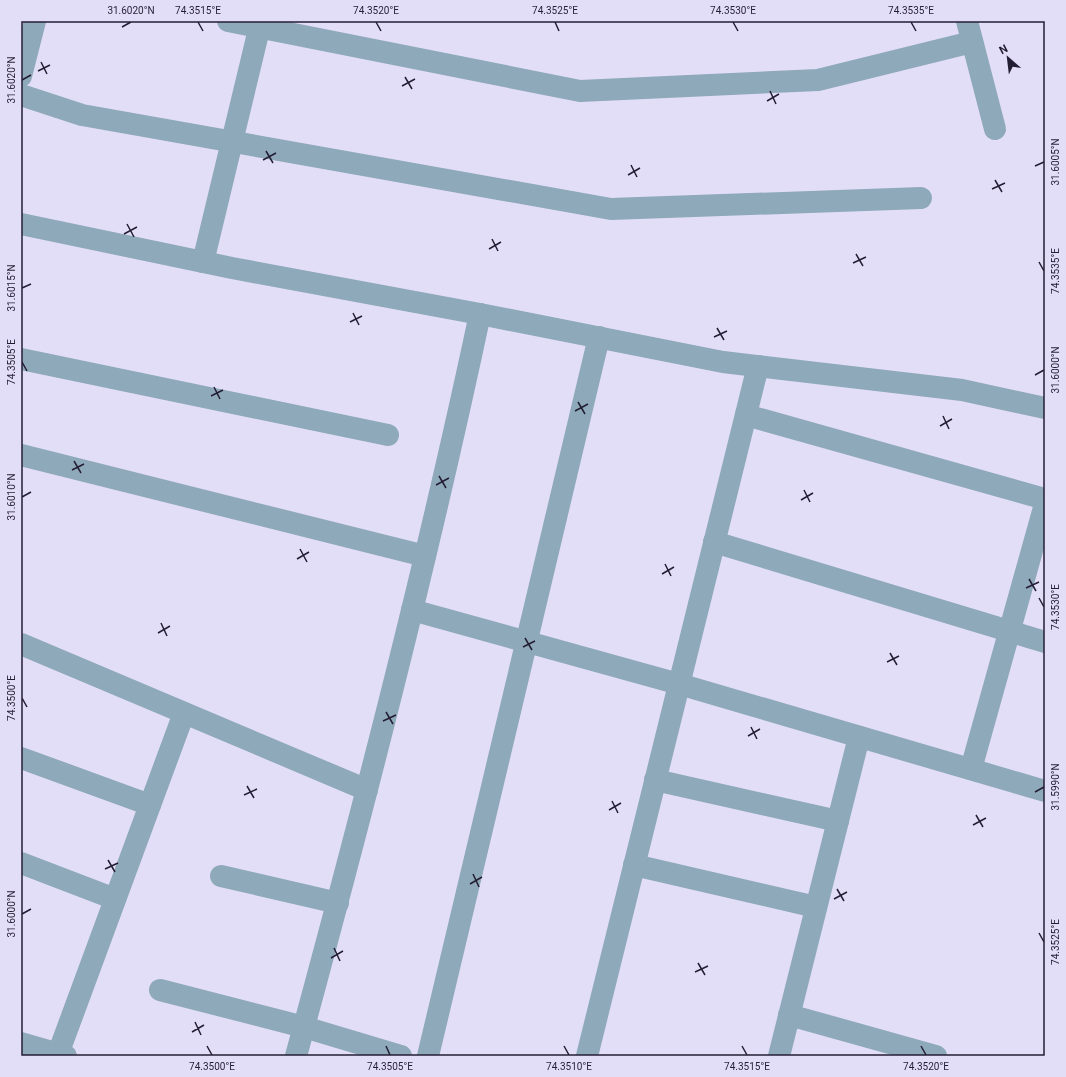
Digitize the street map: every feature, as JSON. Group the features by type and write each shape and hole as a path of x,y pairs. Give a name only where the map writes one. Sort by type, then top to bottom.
{"street":[{"path":"21,76 36,21"},
{"path":"228,21 260,24 580,91 818,80 972,42"},
{"path":"967,21 995,129"},
{"path":"203,262 260,24"},
{"path":"21,95 82,115 611,209 921,198"},
{"path":"21,224 203,262 480,314 723,362 962,390 1045,408"},
{"path":"296,1056 338,903 412,610 452,446 480,314"},
{"path":"428,1056 599,337"},
{"path":"21,358 388,435"},
{"path":"587,1056 758,366"},
{"path":"746,415 1045,499"},
{"path":"21,455 425,556"},
{"path":"971,769 1045,504"},
{"path":"714,542 1045,642"},
{"path":"412,610 526,643 679,684 1045,791"},
{"path":"21,644 367,790"},
{"path":"21,1043 62,1055 115,899 184,713"},
{"path":"779,1056 859,737"},
{"path":"21,758 150,805"},
{"path":"655,780 838,821"},
{"path":"21,863 115,899"},
{"path":"634,865 816,907"},
{"path":"221,876 338,903"},
{"path":"160,990 304,1027 401,1056"},
{"path":"789,1015 936,1056"}]}
